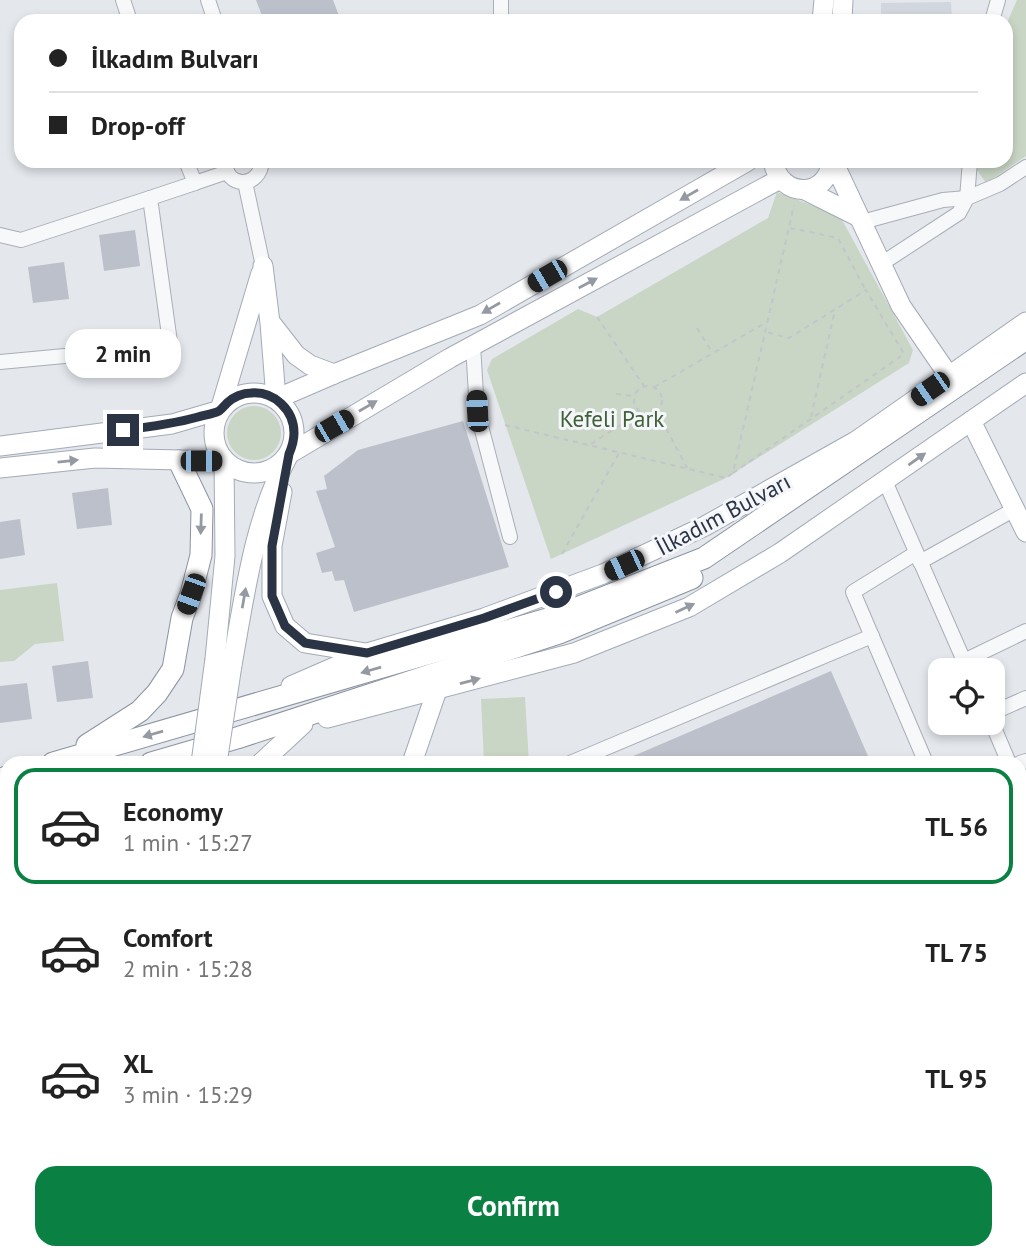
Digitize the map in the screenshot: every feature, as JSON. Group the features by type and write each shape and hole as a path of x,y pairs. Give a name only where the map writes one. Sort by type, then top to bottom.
{"highway":[{"name":"İlkadım Bulvarı","path":"77,756 235,710 557,625 704,558 1026,339"},
{"name":"İlkadım Bulvarı","path":"175,756 237,738 701,575 1026,354"},
{"path":"68,756 140,711 157,693 173,669 182,618 201,555 202,509 179,461"}],"main road":[{"path":"276,399 480,315 736,168"},
{"path":"800,194 822,182 830,168"},
{"path":"835,168 901,306 949,376"},
{"path":"263,266 213,436 224,461 234,469 246,473 271,470 289,454 776,170 787,186 796,189 800,194 861,220"},
{"path":"263,266 276,399"},
{"name":"İlkadım Bulvarı","path":"235,710 367,653 484,618 615,569 705,526 856,441 1026,322"},
{"path":"270,323 296,355 310,365 334,374"},
{"name":"İlkadım Bulvarı","path":"237,738 303,724 574,653 689,607 780,553 1026,383"},
{"path":"0,446 172,424 220,410 240,395 265,394 276,399 292,418 294,430 272,546 272,596 285,626 305,643 367,653"},
{"path":"971,422 1026,532"},
{"path":"203,756 253,549 275,480 289,454"},
{"path":"0,468 95,457 224,461"},
{"path":"217,756 224,662 224,461"},
{"path":"414,756 437,690"},
{"path":"269,756 303,724"}],"street":[{"path":"861,220 943,200 967,198 1000,184 1026,167"},
{"path":"189,168 195,183"},
{"path":"0,234 21,240 195,183 224,168"},
{"path":"226,168 231,178 245,182 252,180 262,168"},
{"path":"881,264 959,213 967,198 969,168"},
{"path":"245,182 263,266"},
{"path":"0,362 161,347 170,342 150,198"},
{"path":"473,345 477,411 510,537"},
{"path":"885,481 962,658"},
{"path":"923,756 853,592 1015,509"},
{"path":"980,658 1026,631"},
{"path":"587,756 872,636"},
{"path":"1005,707 1026,698"},
{"path":"997,735 1006,756"}],"path":[{"path":"733,473 789,227 800,194"},
{"path":"505,425 726,478 904,354 838,238 789,227"},
{"path":"765,332 789,338 866,290"},
{"path":"811,419 835,309"},
{"path":"597,317 644,386"},
{"path":"654,387 768,321"},
{"path":"697,328 712,353"},
{"path":"644,386 654,387 661,393 662,398 657,411 649,414 640,412 634,405 636,392 644,386"},
{"path":"616,394 634,396"},
{"path":"657,411 688,468"},
{"path":"589,445 640,412"},
{"path":"562,554 619,452"}],"shaded area":[{"path":"951,2 952,14 881,14 881,3"}],"green space":[{"path":"1017,0 1026,0 1026,156 1013,165 1013,14 1011,14"},
{"path":"977,168 1008,168 986,183"},
{"name":"Kefeli Park","path":"777,192 840,216 913,350 909,363 726,478 551,559 487,370 492,359 578,309 597,317 768,218"},
{"path":"254,406 273,414 281,433 273,452 254,460 235,452 227,433 235,414"},
{"path":"57,583 64,641 35,644 14,661 0,662 0,590"},
{"path":"525,697 529,756 484,756 481,699"}],"building":[{"path":"256,0 333,0 338,14 261,14"},
{"path":"135,230 140,266 104,271 99,235"},
{"path":"64,262 69,299 33,303 28,267"},
{"path":"463,421 509,567 354,612 344,580 335,581 332,571 322,573 316,553 335,547 316,491 327,489 324,476 358,450"},
{"path":"108,488 112,525 77,529 72,493"},
{"path":"20,519 25,555 0,559 0,522"},
{"path":"88,661 93,698 57,702 52,666"},
{"path":"831,671 868,756 633,756"},
{"path":"27,683 32,719 0,723 0,686"}],"route":[{"path":"123,430 172,424 220,410 240,395 252,393 265,394 276,399 285,408 292,418 294,430 272,546 272,596 285,626 305,643 367,653 484,618 556,592"}]}
